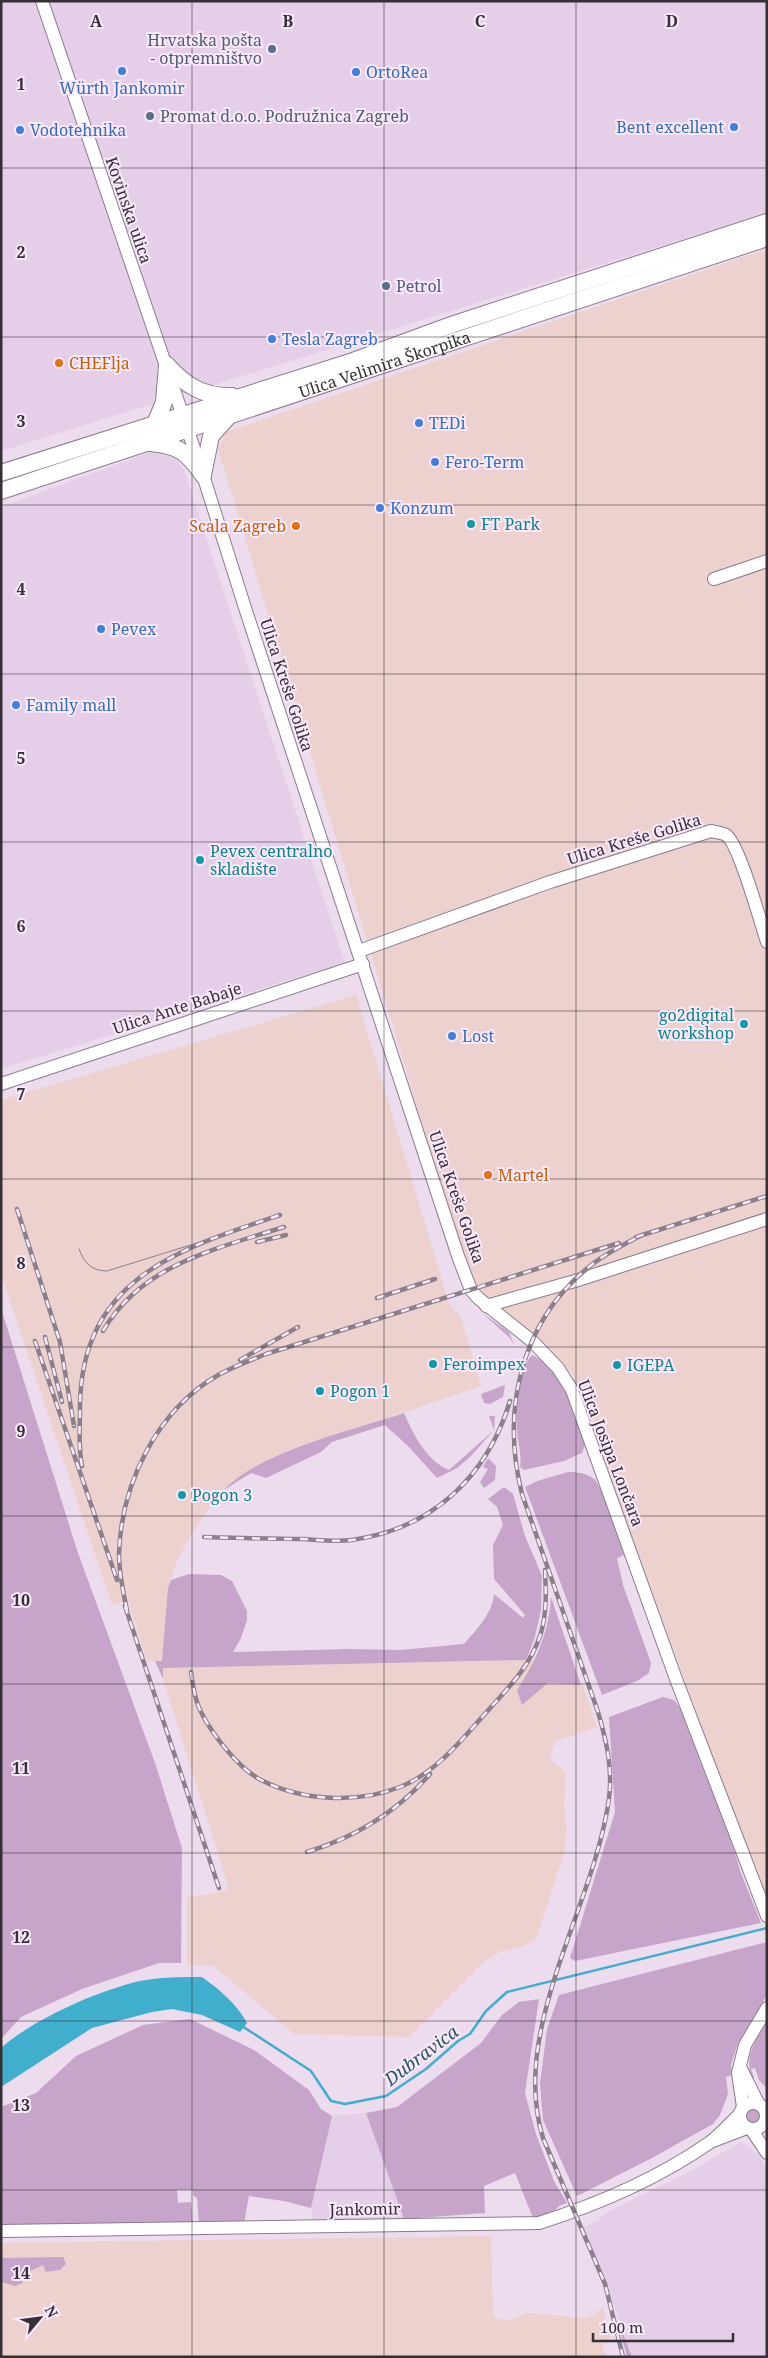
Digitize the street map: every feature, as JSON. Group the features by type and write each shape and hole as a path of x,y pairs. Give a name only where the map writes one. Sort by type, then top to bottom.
{"main road":[{"name":"Ulica Velimira Škorpika","path":"1,491 146,442 247,395 353,361 454,324 767,222"},
{"name":"Ulica Velimira Škorpika","path":"1,473 156,424 186,422 233,413 767,238"},
{"path":"167,365 179,378 197,391 218,395 247,395"},
{"path":"156,424 164,402 167,365"},
{"path":"204,475 211,436 219,425 233,413"},
{"path":"146,442 170,445 182,451 191,458 204,475"}],"street":[{"name":"Kovinska ulica","path":"42,1 186,422"},
{"name":"Ulica Kreše Golika","path":"186,422 246,614 359,951 458,1256 471,1290 486,1306"},
{"path":"714,579 767,561"},
{"name":"Ulica Kreše Golika","path":"359,951 550,882 711,831 726,835 731,841 738,855 767,942"},
{"name":"Ulica Ante Babaje","path":"1,1084 362,964"},
{"path":"486,1306 574,1281 767,1219"},
{"name":"Ulica Josipa Lončara","path":"486,1306 532,1341 558,1368 572,1390 676,1679 766,1916"},
{"path":"767,2008 745,2045 737,2080 741,2122 749,2129 767,2153"},
{"path":"740,2067 765,2114"},
{"path":"741,2111 749,2103 765,2114"},
{"name":"Jankomir","path":"711,2142 741,2111"},
{"path":"749,2129 759,2128 765,2114"},
{"name":"Jankomir","path":"1,2231 539,2223 621,2193 711,2142 749,2129"}],"shaded area":[{"path":"1,1 767,1 767,213 1,451"},
{"path":"767,249 767,1905 572,1373 536,1339 471,1284 218,449 226,432"},
{"path":"150,452 172,455 184,470 345,963 1,1069 1,507"},
{"path":"356,995 449,1303 461,1318 481,1386 312,1444 255,1466 232,1482 202,1517 177,1560 168,1588 162,1662 147,1661 128,1600 112,1605 1,1274 1,1100"},
{"path":"1,1308 78,1553 155,1763 182,1848 181,1963 159,1963 82,1989 21,2017 1,2039"},
{"path":"482,1313 509,1332 514,1345 510,1338"},
{"path":"532,1355 554,1371 568,1393 585,1445 582,1453 564,1461 524,1470 520,1467 517,1414 521,1380"},
{"path":"505,1385 503,1397 490,1404 484,1403 481,1394"},
{"path":"404,1413 416,1438 427,1454 449,1470 494,1430 470,1457 457,1468 437,1478 409,1447 385,1425 332,1442 321,1452 266,1478 251,1473 224,1490 239,1477 282,1454"},
{"path":"489,1416 495,1416 494,1430"},
{"path":"488,1458 496,1466 495,1480 484,1488 480,1482 488,1469 483,1467"},
{"path":"568,1472 588,1475 594,1479 602,1492 624,1555 617,1558 623,1585 651,1663 649,1673 637,1681 602,1695 525,1487 537,1481"},
{"path":"504,1487 513,1494 525,1536 542,1576 541,1611 534,1640 526,1660 163,1668 163,1679 155,1661 162,1661 168,1588 171,1580 189,1574 221,1575 232,1581 247,1611 247,1620 241,1638 233,1652 346,1649 400,1650 464,1644 487,1615 494,1594 523,1618 525,1615 494,1579 493,1545 503,1525 497,1507 488,1499"},
{"path":"551,1597 581,1685 548,1683 522,1705 517,1690 536,1657 548,1622"},
{"path":"537,1660 540,1683 583,1685 597,1727 555,1741 550,1759 566,1773 564,1805 567,1831 565,1850 536,1939 522,1947 500,1952 484,1962 409,2037 294,2034 214,1966 187,1965 187,1897 227,1890 227,1882 163,1679 163,1668"},
{"path":"663,1697 674,1700 680,1708 706,1777 720,1805 741,1873 761,1923 575,1961 570,1958 615,1812 609,1717"},
{"path":"767,1942 767,1995 738,2043 731,2065 732,2075 726,2077 728,2094 720,2115 713,2124 652,2158 577,2196 543,2120 540,2083 547,2029 559,1995"},
{"path":"539,1999 525,2093 536,2134 554,2181 567,2203 559,2206 553,2213 533,2218 515,2173 484,2186 485,2213 404,2219 366,2113 397,2107 481,2043 502,2015 519,2002"},
{"path":"190,2019 254,2050 309,2090 321,2109 332,2116 311,2208 284,2201 249,2196 244,2223 199,2224 197,2198 193,2195 193,2190 177,2190 178,2203 191,2202 193,2224 1,2225 1,2107 36,2093 76,2056 143,2025"},
{"path":"767,2022 767,2088 759,2080 755,2068 751,2069 754,2077 752,2080 749,2064 754,2043"},
{"path":"752,2107 760,2115 752,2123 744,2115"},
{"path":"366,2113 404,2219 314,2222 311,2208 332,2116"},
{"path":"741,2142 760,2155 767,2173 767,2357 629,2357 621,2324 583,2227 598,2221 605,2213 685,2174"},
{"path":"491,2236 493,2314 498,2319 510,2320 527,2313 586,2318 595,2314 603,2307 611,2342 602,2344 606,2357 1,2357 1,2243"},
{"path":"63,2257 66,2264 60,2270 46,2272 43,2265 20,2276 23,2283 15,2286 1,2282 1,2258"},
{"path":"619,2323 632,2357 627,2357"}],"water":[{"path":"202,1977 227,1997 243,2016 247,2023 240,2032 202,2015 172,2009 152,2012 92,2028 1,2087 1,2048 14,2037 48,2017 105,1991 124,1985 163,1978"}],"waterway":[{"name":"Dubravica","path":"242,2026 311,2071 331,2101 345,2104 386,2096 426,2069 458,2041 470,2034 486,2011 507,1992 767,1928"}],"tram line":[{"path":"79,1249 89,1265 97,1270 107,1271 213,1238"}],"railway":[{"path":"636,1237 767,1196"},
{"path":"17,1209 60,1342 74,1426"},
{"path":"82,1466 80,1405 85,1362 98,1327 117,1298 142,1276 172,1257 206,1241 280,1215"},
{"path":"103,1331 119,1308 159,1274 207,1252 284,1227"},
{"path":"257,1242 286,1235"},
{"path":"623,2357 605,2284 543,2138 536,2097 537,2054 545,2011 601,1839 609,1798 610,1776 606,1743 598,1712 522,1494 516,1463 514,1431 516,1400 522,1370 532,1341 547,1314 566,1288 590,1266 642,1235"},
{"path":"127,1610 120,1575 119,1554 121,1528 135,1476 161,1428 178,1407 198,1389 220,1374 266,1354 619,1243"},
{"path":"377,1298 435,1279"},
{"path":"240,1360 298,1327"},
{"path":"45,1337 62,1402"},
{"path":"35,1341 117,1580"},
{"path":"204,1537 346,1541 381,1534 407,1524 431,1511 452,1495 471,1475 487,1453 500,1428 510,1401"},
{"path":"191,1672 197,1703 206,1721 226,1750 252,1775 277,1787 312,1796 348,1798 383,1792 413,1781 435,1766 465,1737 524,1668 536,1646 543,1625 546,1601 545,1570"},
{"path":"125,1606 219,1888"},
{"path":"307,1852 342,1839 374,1822 404,1800 430,1774"}],"place":[{"name":"Hrvatska pošta - otpremništvo","path":"272,49"},
{"name":"Würth Jankomir","path":"122,71"},
{"name":"OrtoRea","path":"356,72"},
{"name":"Promat d.o.o. Podružnica Zagreb","path":"150,116"},
{"name":"Bent excellent","path":"734,127"},
{"name":"Vodotehnika","path":"20,130"},
{"name":"Petrol","path":"386,286"},
{"name":"Tesla Zagreb","path":"272,339"},
{"name":"CHEFlja","path":"59,363"},
{"name":"TEDi","path":"419,423"},
{"name":"Fero-Term","path":"435,462"},
{"name":"Konzum","path":"380,508"},
{"name":"FT Park","path":"471,524"},
{"name":"Scala Zagreb","path":"296,526"},
{"name":"Pevex","path":"101,629"},
{"name":"Family mall","path":"16,705"},
{"name":"Pevex centralno skladište","path":"200,860"},
{"name":"go2digital workshop","path":"744,1024"},
{"name":"Lost","path":"452,1036"},
{"name":"Martel","path":"488,1175"},
{"name":"Feroimpex","path":"433,1364"},
{"name":"IGEPA","path":"617,1365"},
{"name":"Pogon 1","path":"320,1391"},
{"name":"Pogon 3","path":"182,1495"}]}
